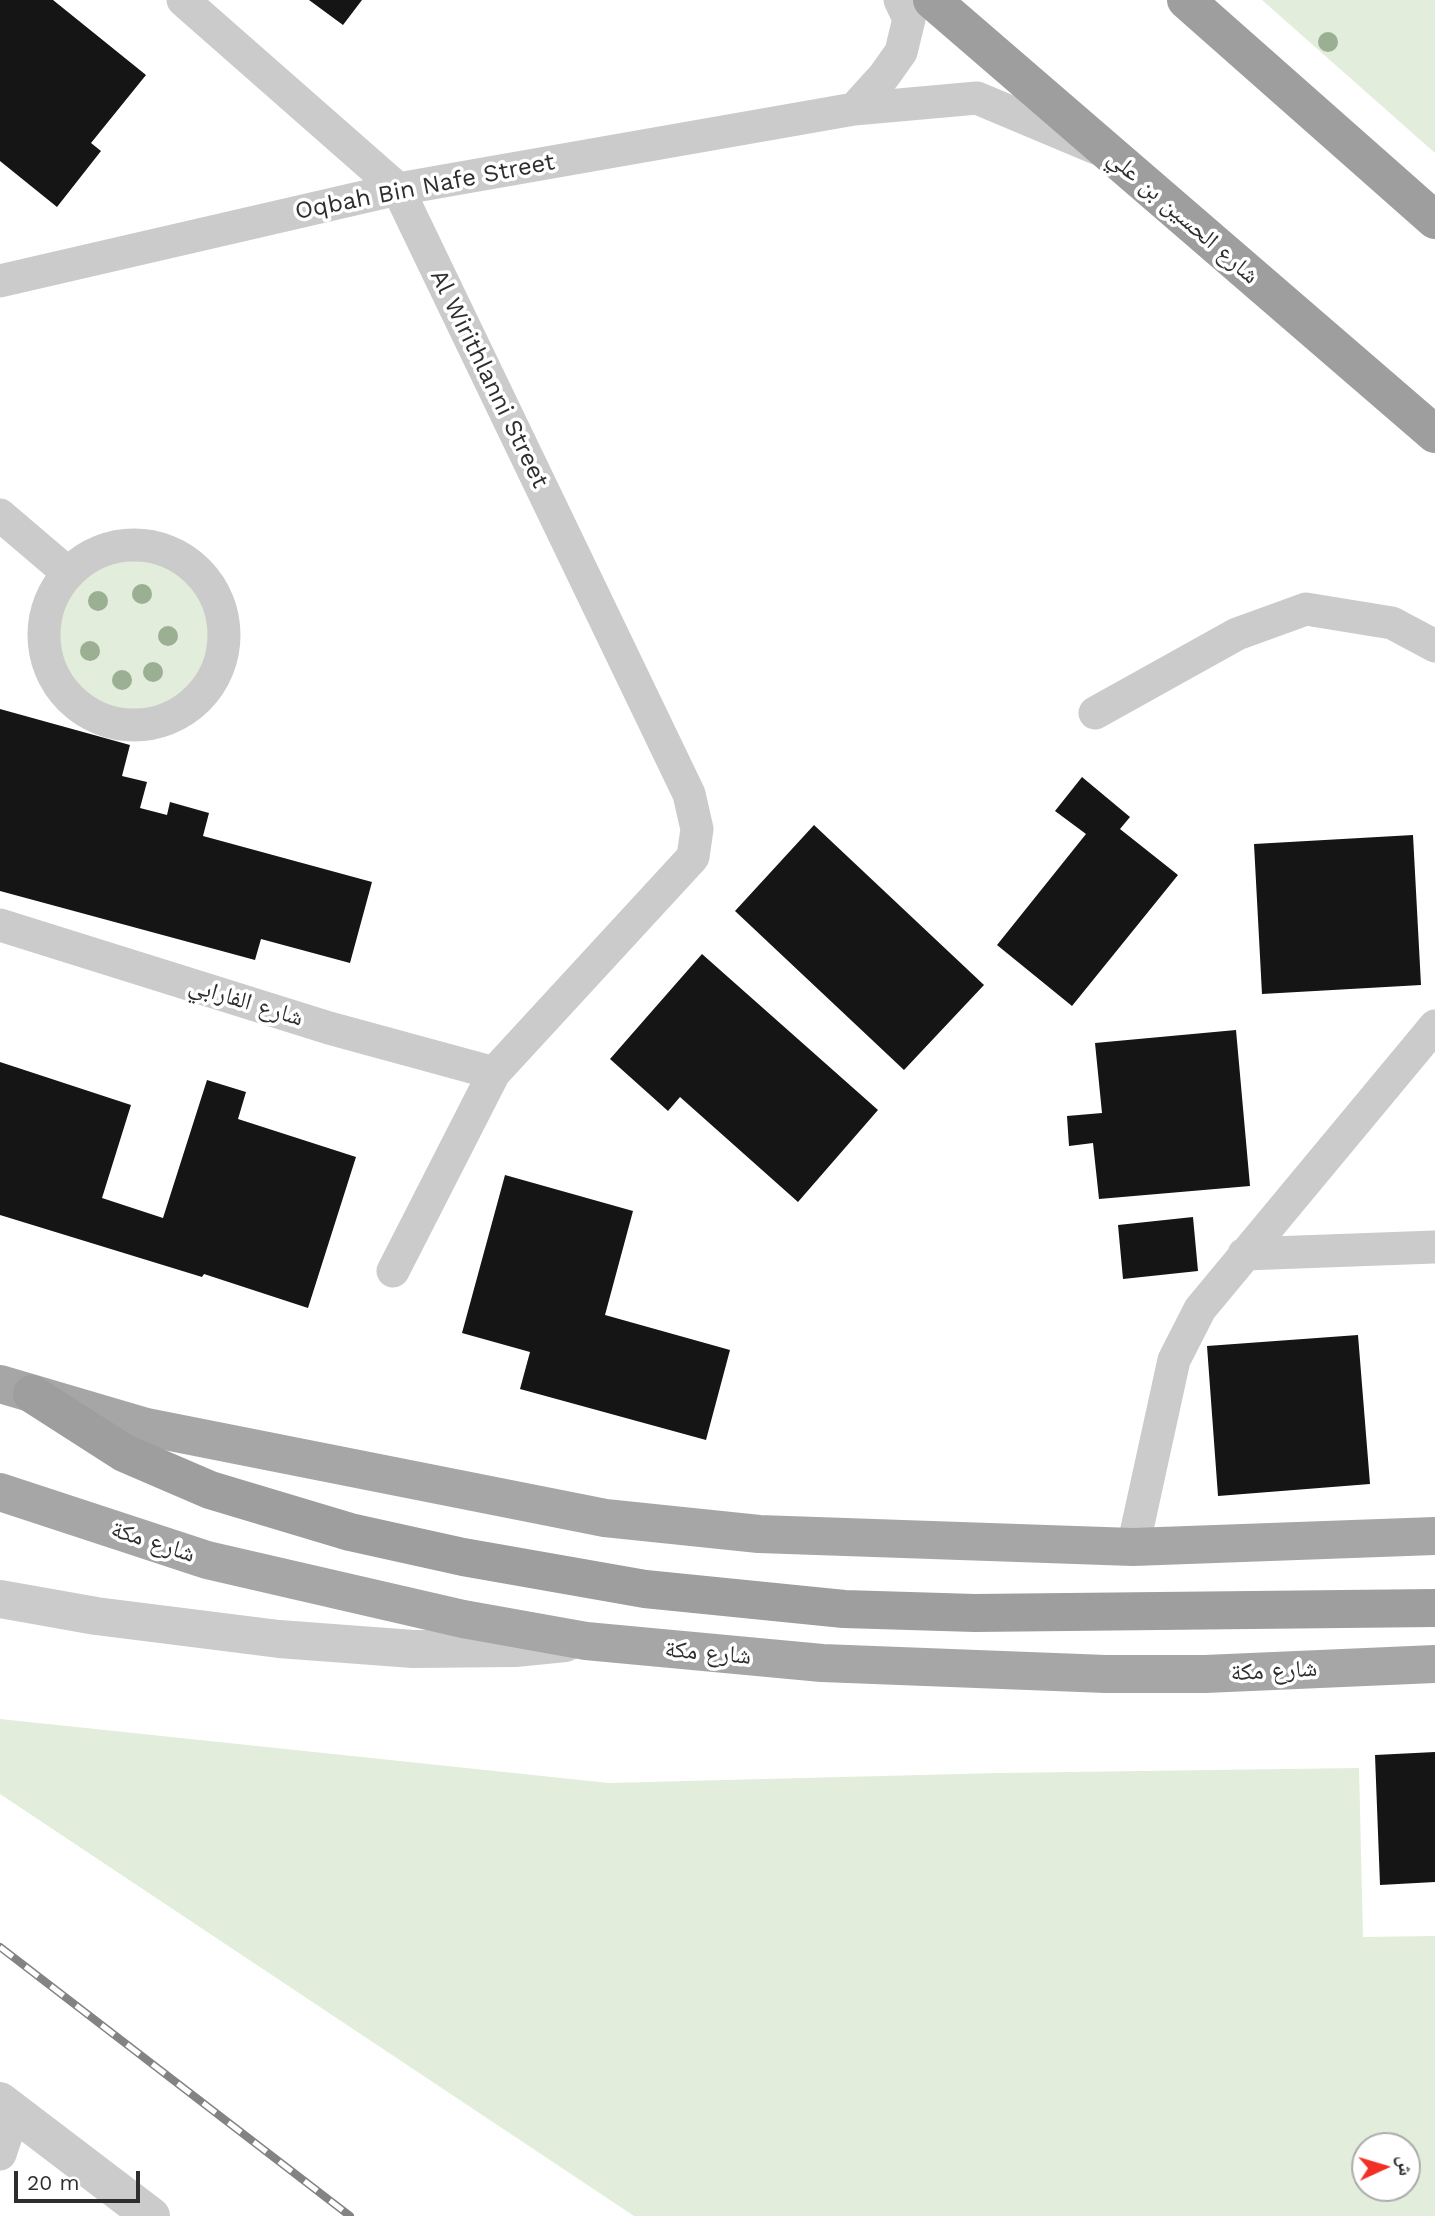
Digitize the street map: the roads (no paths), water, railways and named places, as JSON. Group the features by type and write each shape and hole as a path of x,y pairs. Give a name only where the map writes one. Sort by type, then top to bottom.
{"highway":[{"name":"شارع الحسين بن علي","path":"932,0 1435,434"},
{"path":"1186,0 1435,219"},
{"path":"16,1389 124,1453 210,1490 350,1532 463,1557 645,1589 844,1609 975,1613 1435,1608"}],"main road":[{"path":"16,1389 146,1427 605,1518 759,1534 1133,1547 1435,1536"},
{"name":"شارع مكة","path":"0,1492 207,1560 464,1619 586,1642 822,1663 1106,1674 1205,1674 1435,1664"}],"street":[{"name":"Al Wirithlanni Street","path":"183,0 398,189 689,794 697,829 693,857 494,1073"},
{"path":"854,109 884,76 901,52 909,19 900,0"},
{"name":"Oqbah Bin Nafe Street","path":"0,281 398,189 854,109 977,98 1110,155"},
{"path":"0,515 68,573"},
{"path":"119,546 149,546 176,555 200,573 216,597 224,626 222,655 211,682 192,705 166,721 136,726 106,722 80,708 59,686 47,658 44,628 52,598 68,573 92,555 119,546"},
{"path":"1095,713 1237,634 1306,609 1392,623 1435,646"},
{"name":"شارع الفارابي","path":"0,925 329,1028 494,1073"},
{"path":"1133,1547 1174,1360 1200,1309 1435,1026"},
{"path":"393,1271 494,1073"},
{"path":"1244,1254 1435,1247"},
{"path":"0,1599 96,1616 279,1639 413,1649 515,1648 586,1642"},
{"path":"0,2154 7,2107 151,2216"}],"railway":[{"path":"0,1947 350,2216"}]}
